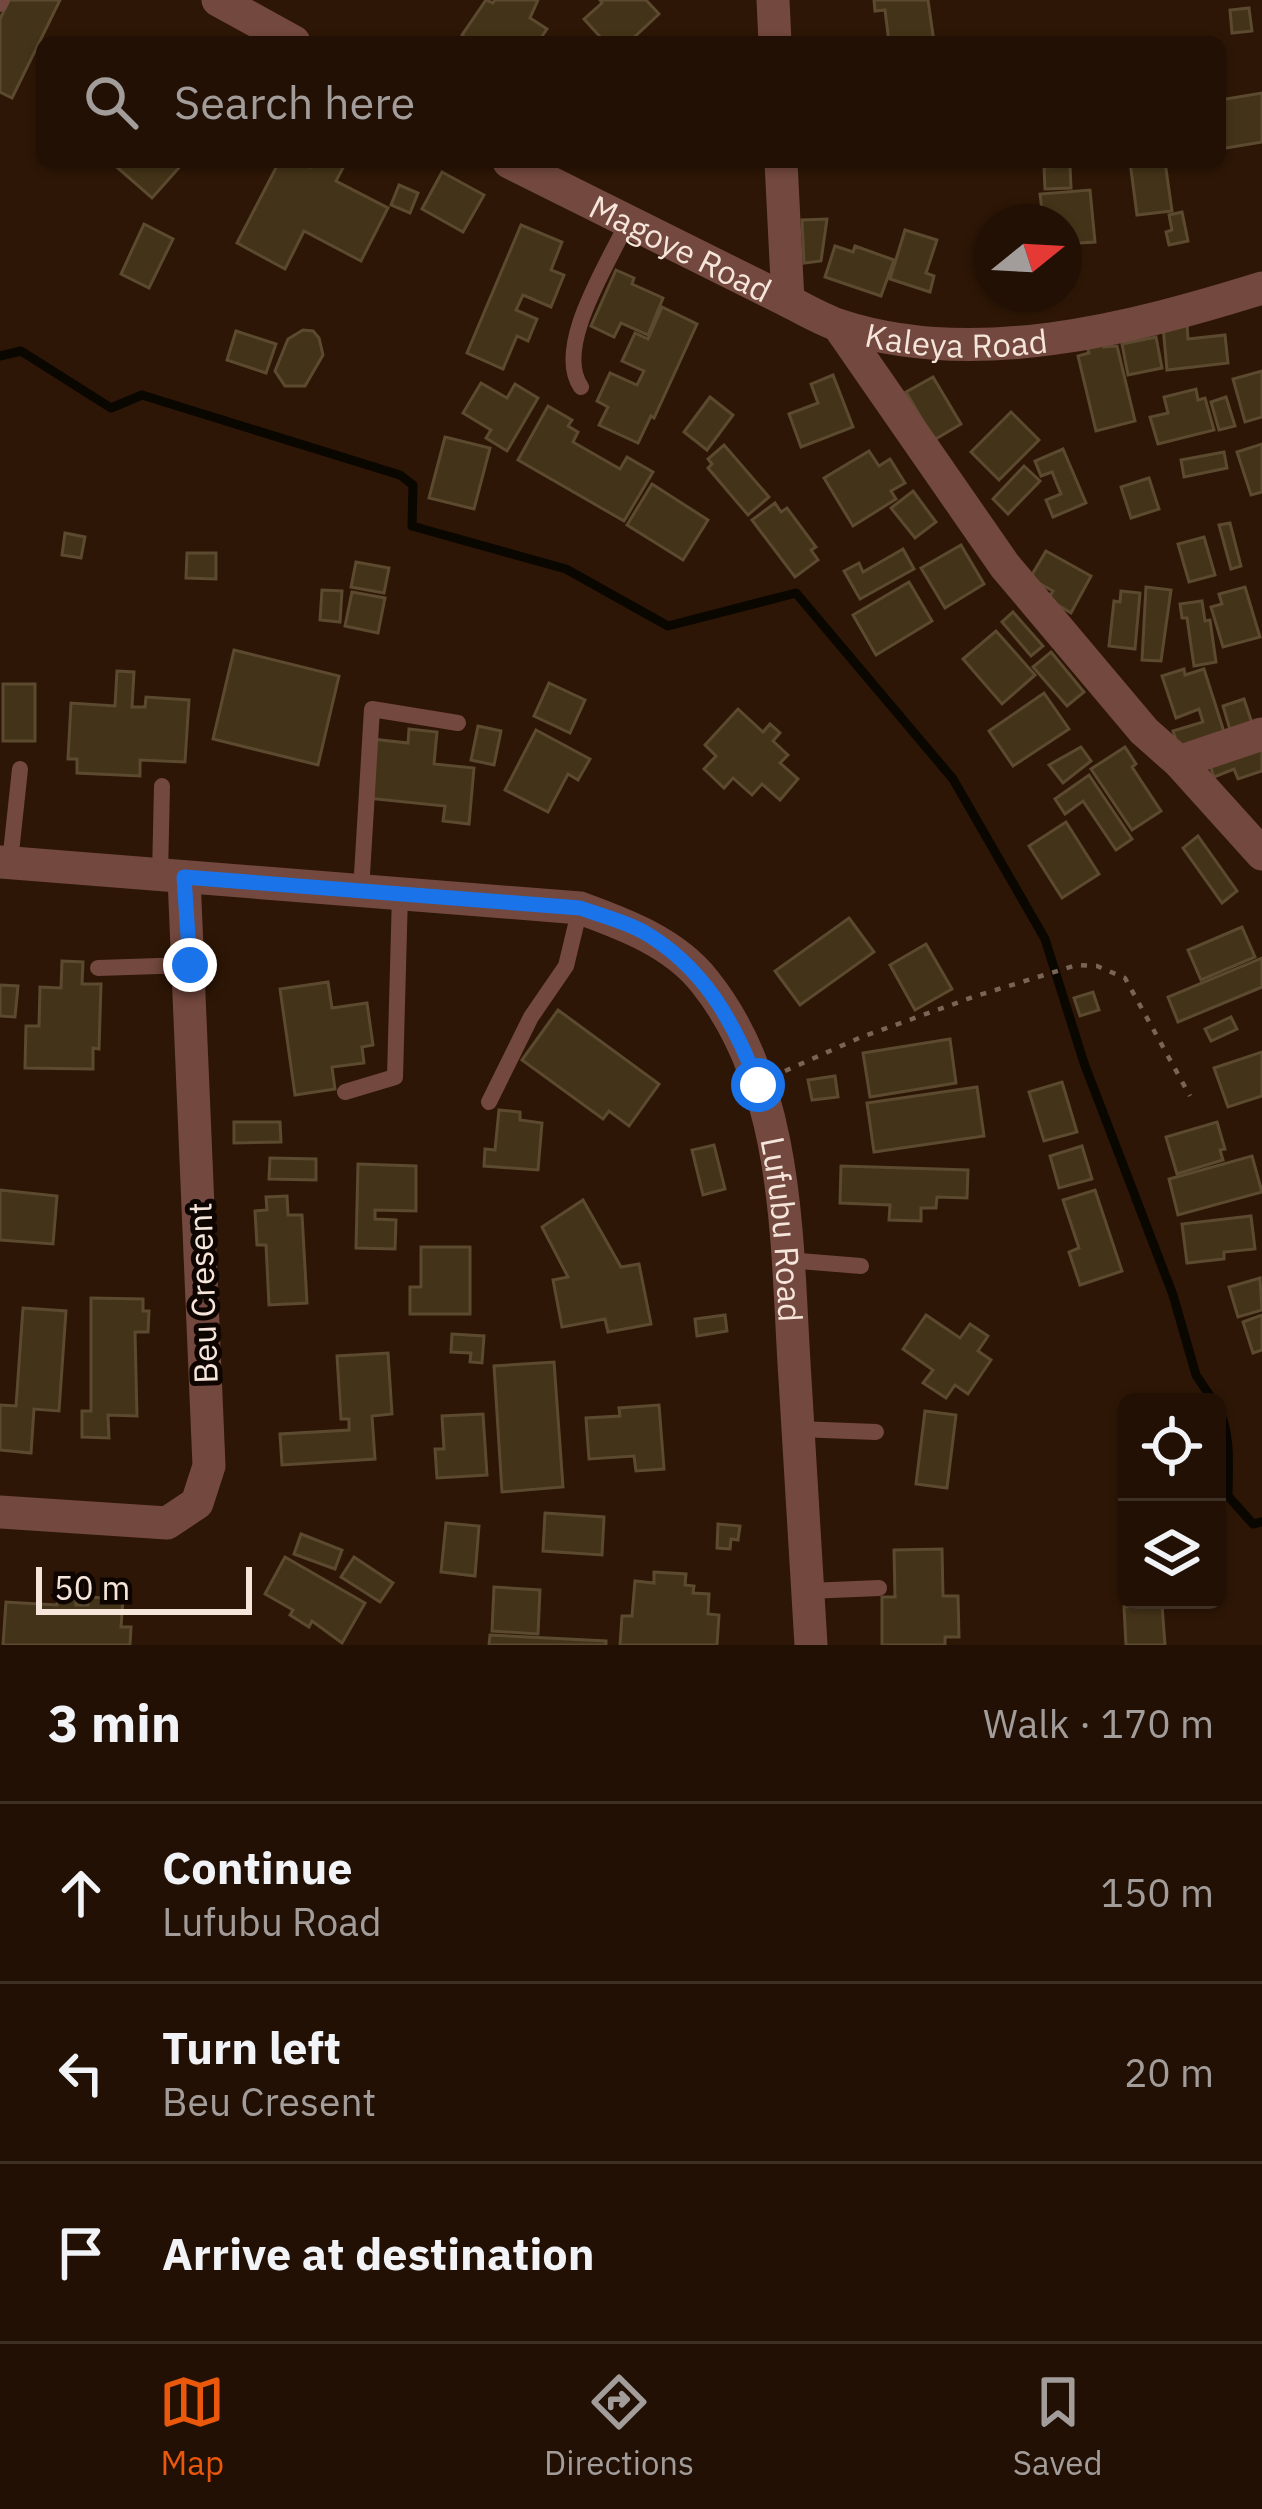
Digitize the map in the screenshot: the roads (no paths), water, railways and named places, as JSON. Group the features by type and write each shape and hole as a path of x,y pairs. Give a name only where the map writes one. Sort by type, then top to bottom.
{"street":[{"path":"218,0 283,36"},
{"path":"773,0 775,36"},
{"name":"Magoye Road","path":"520,168 788,301"},
{"path":"781,168 788,301"},
{"name":"Kaleya Road","path":"788,301 838,325 915,340 997,346 1130,327 1262,288"},
{"path":"838,325 1005,566 1144,731 1180,762 1262,854"},
{"path":"1180,762 1262,734"},
{"name":"Lufubu Road","path":"5,862 580,908 641,931 703,979 739,1033 758,1085 782,1186 812,1645"},
{"name":"Beu Cresent","path":"0,1512 167,1523 197,1503 209,1466 190,965 172,876"}],"lane":[{"path":"581,387 573,362 580,323 628,221"},
{"path":"361,891 372,709 458,723"},
{"path":"5,862 20,769"},
{"path":"162,786 172,876"},
{"path":"345,1092 394,1077 400,893"},
{"path":"489,1102 531,1017 566,966 580,908"},
{"path":"98,968 190,965"},
{"path":"787,1260 861,1265"},
{"path":"798,1429 876,1432"},
{"path":"808,1591 879,1588"}],"waterway":[{"path":"0,356 21,351 111,408 142,395 400,475 413,485 412,526 566,569 668,626 796,593 953,779 1045,939 1084,1063 1173,1295 1196,1375 1208,1393"},
{"path":"1226,1435 1228,1496 1253,1524 1262,1522"}]}
